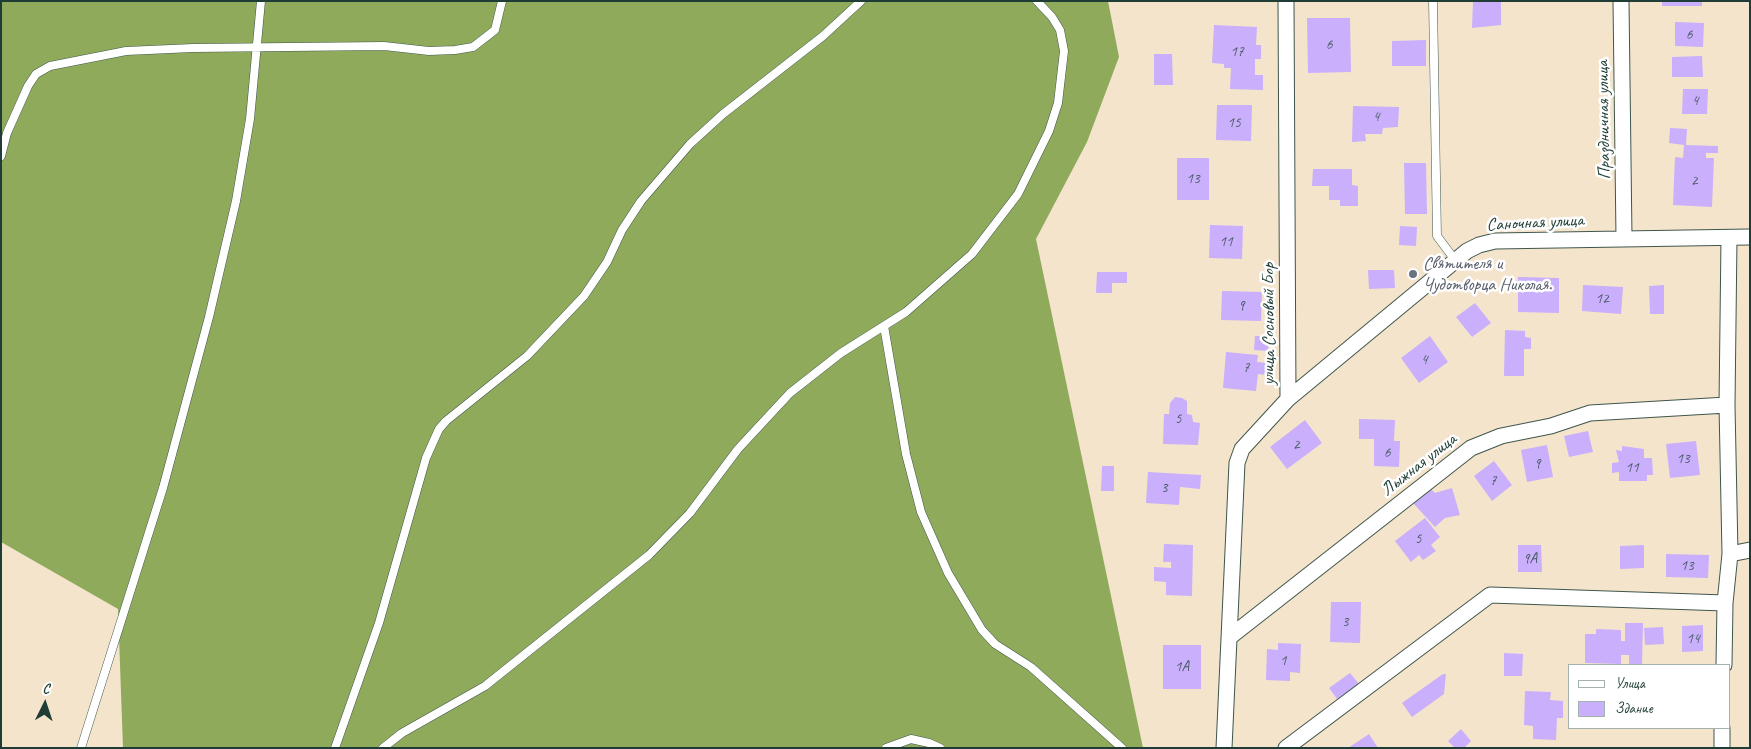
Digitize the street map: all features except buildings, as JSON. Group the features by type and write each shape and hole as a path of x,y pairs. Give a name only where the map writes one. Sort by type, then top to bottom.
{"street":[{"name":"улица Сосновый Бор","path":"1224,748 1238,464 1242,449 1288,399 1286,1"},
{"name":"Праздничная улица","path":"1621,1 1624,238"},
{"name":"Саночная улица","path":"1288,399 1467,250 1494,241 1750,237"},
{"path":"1724,664 1725,603 1730,554 1727,405 1729,238"},
{"name":"Лыжная улица","path":"1231,636 1470,448 1501,436 1551,426 1590,413 1727,405"},
{"path":"1730,554 1750,550"},
{"path":"1286,748 1490,596 1725,603"},
{"path":"1722,729 1722,748"}],"lane":[{"path":"81,748 163,488 209,317 239,182 250,119 261,1"},
{"path":"1,156 7,133 28,86 36,74 50,66 126,51 384,46 456,50 473,47 495,30 502,1"},
{"path":"335,748 379,623 426,458 439,429 446,421 527,356 584,296 607,262 622,230 641,201 690,144 751,91 823,36 861,1"},
{"path":"383,748 402,733 485,686 649,555 690,513 738,449 790,392 841,353 906,312 972,254 1018,194 1037,158 1058,102 1064,51 1060,30 1052,17 1037,1"},
{"path":"1434,1 1437,236 1455,260"},
{"path":"884,326 906,454 921,512 948,573 982,630 995,644 1032,667 1122,748"},
{"path":"886,748 911,739 929,743 940,748"}],"green space":[{"path":"1,1 1108,1 1119,57 1087,142 1036,239 1143,748 123,748 118,609 1,542"}],"place":[{"name":"Святителя и Чудотворца Николая.","path":"1413,274"}]}
